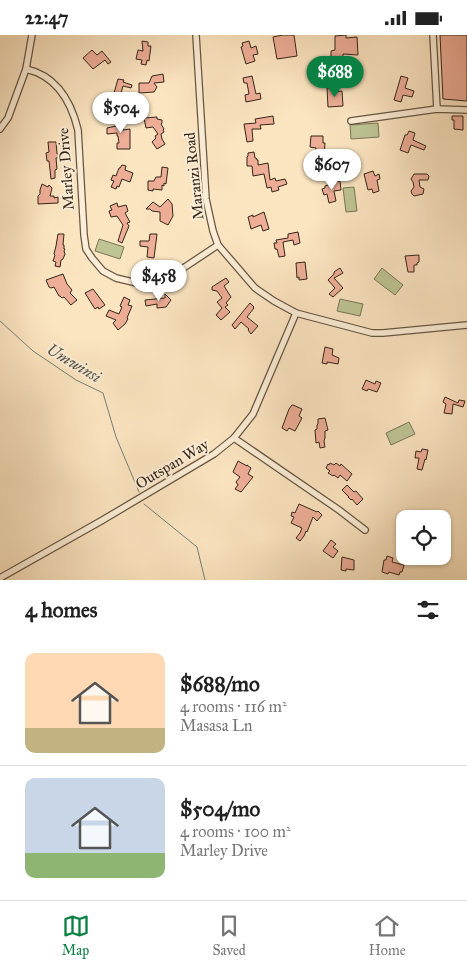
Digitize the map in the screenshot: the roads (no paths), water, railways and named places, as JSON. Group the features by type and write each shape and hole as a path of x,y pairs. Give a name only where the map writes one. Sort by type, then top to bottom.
{"street":[{"path":"0,129 8,119 26,69 32,35"},
{"name":"Maranzi Road","path":"196,35 206,199 213,231 218,245 255,288 296,313 334,324 378,333 467,325"},
{"path":"433,35 437,109"},
{"name":"Marley Drive","path":"26,69 36,72 56,84 64,95 75,120 78,130 86,249 103,271 116,278 145,284 185,267 218,245"},
{"path":"351,121 437,109 467,110"},
{"name":"Outspan Way","path":"0,578 214,454 234,438 253,414 296,313"},
{"path":"234,438 365,530"}],"waterway":[{"name":"Umwinsi","path":"0,321 33,351 76,380 103,393 116,437 139,492"},
{"name":"Umwinsi","path":"144,504 197,547 205,580"}]}
